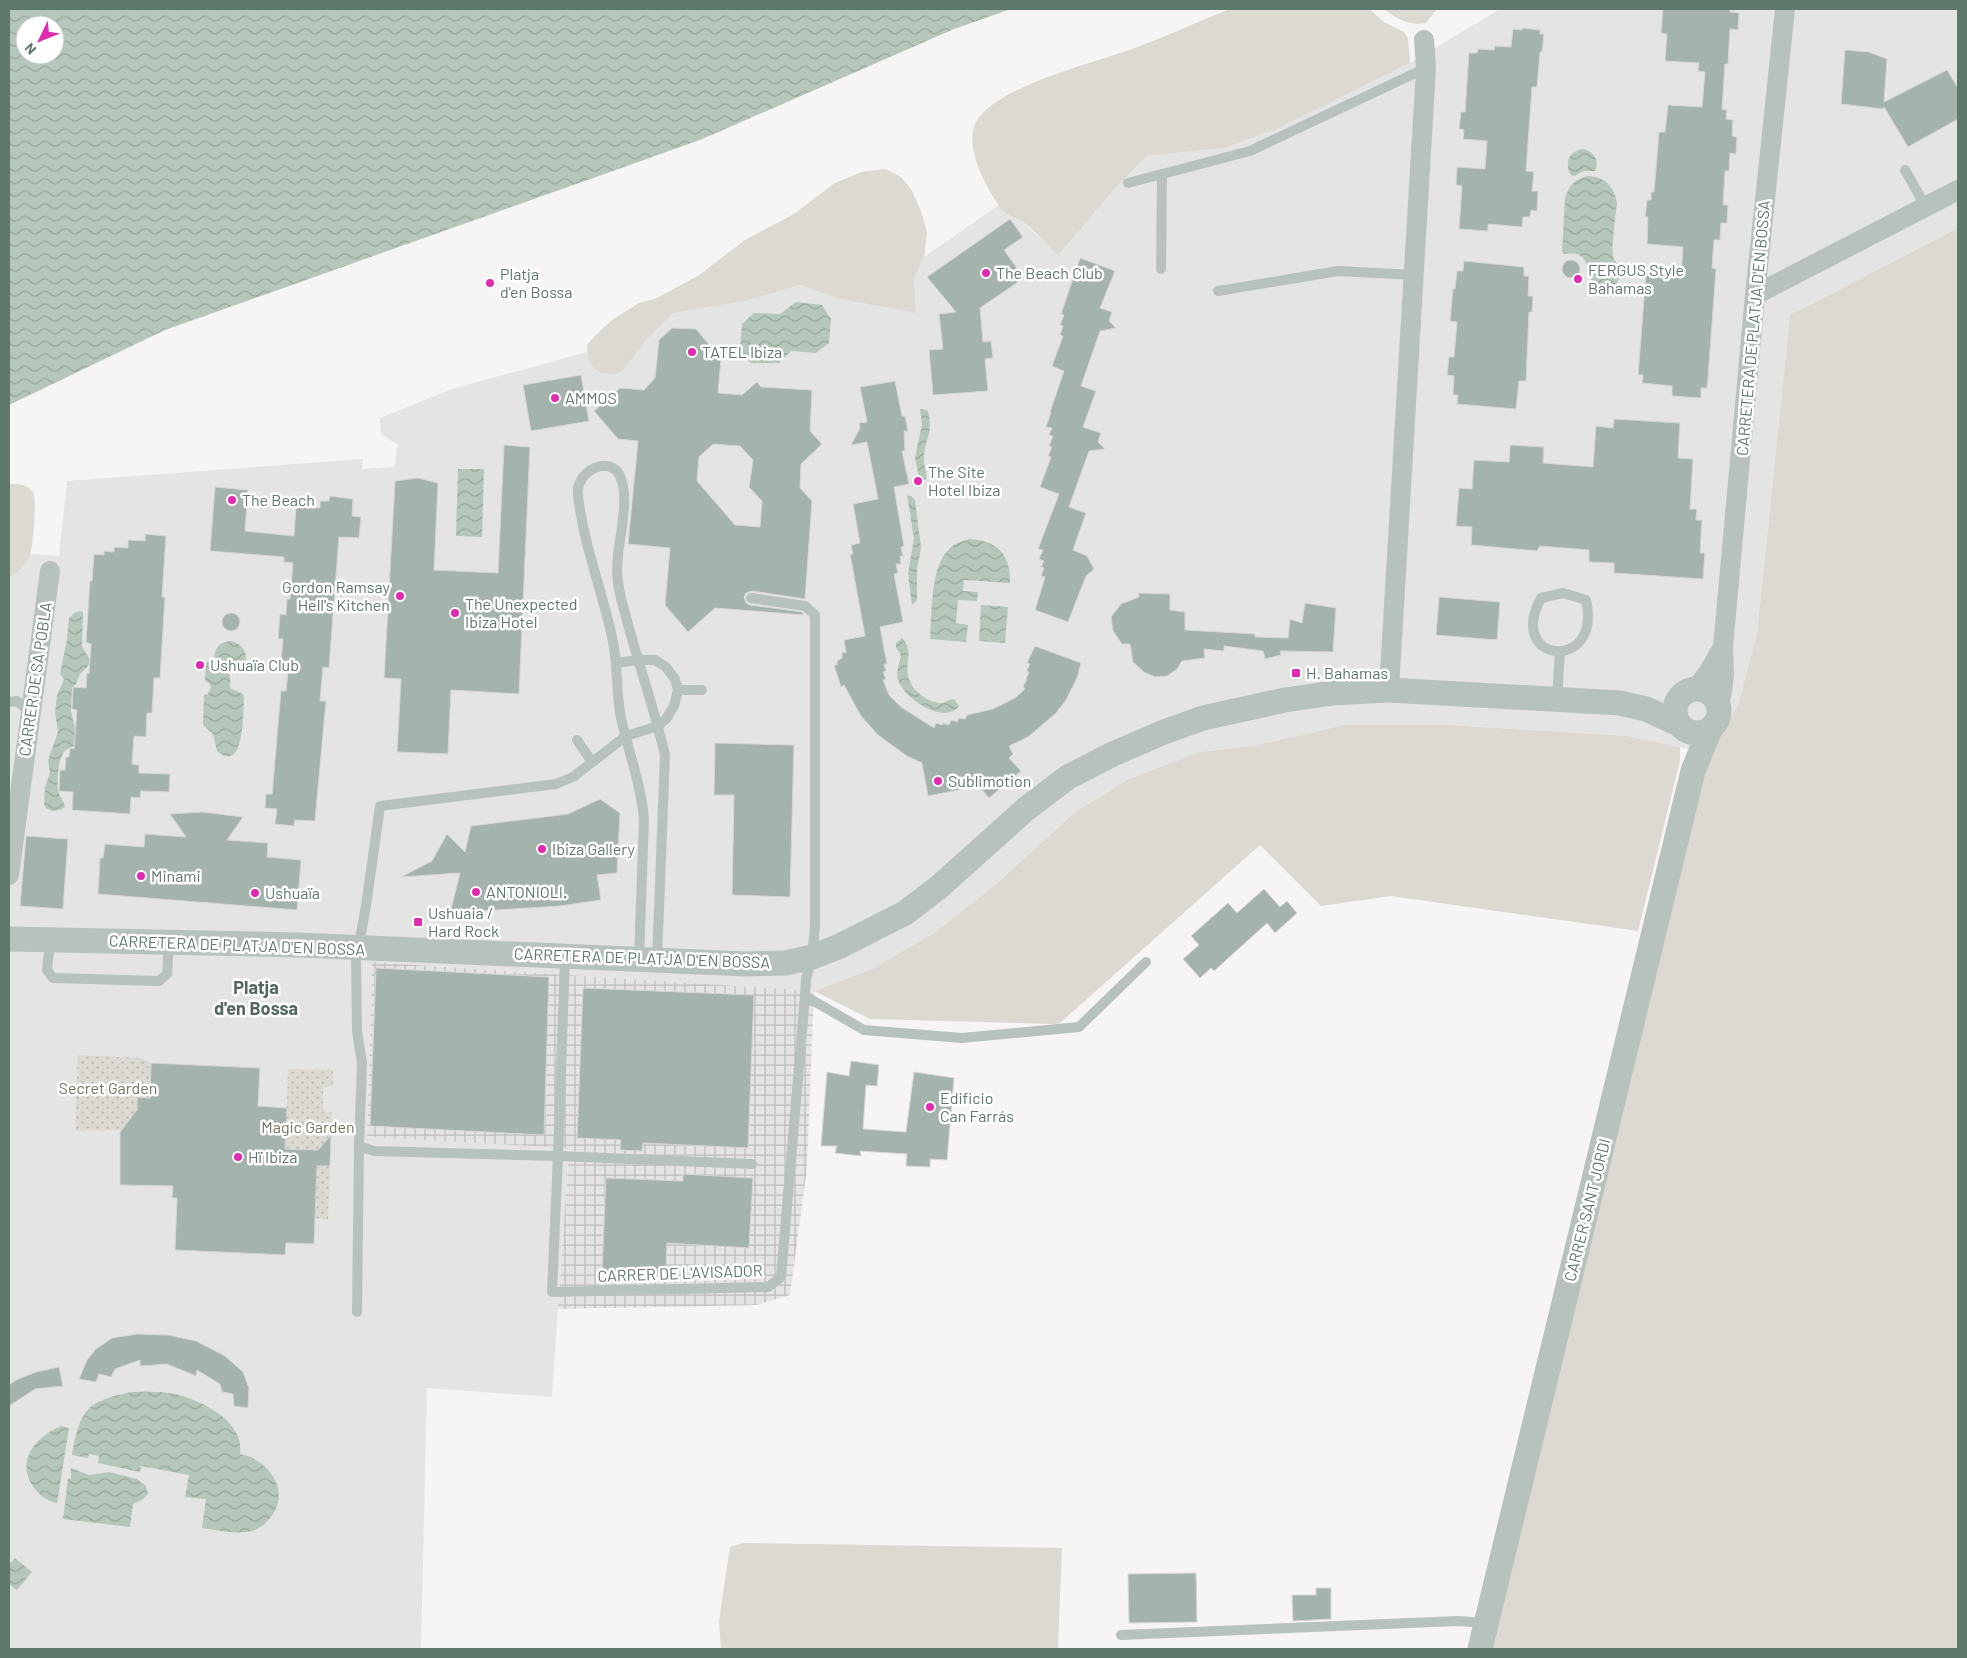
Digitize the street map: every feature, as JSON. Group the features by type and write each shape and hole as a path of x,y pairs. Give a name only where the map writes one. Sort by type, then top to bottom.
{"street":[{"name":"CARRETERA DE PLATJA D'EN BOSSA","path":"1719,705 1724,674 1723,647 1755,295 1785,9"},
{"path":"1389,690 1426,68 1424,40"},
{"path":"1755,295 1958,190"},
{"name":"CARRER DE SA POBLA","path":"9,875 11,834 31,712 50,571"},
{"name":"CARRETERA DE PLATJA D'EN BOSSA","path":"1620,703 1693,689 1708,673 1723,647"},
{"path":"1693,689 1705,690 1711,694 1719,705 1718,719 1710,730 1698,733 1682,727 1676,718 1676,704 1679,698 1693,689"},
{"name":"CARRETERA DE PLATJA D'EN BOSSA","path":"9,939 358,948 648,960 786,963 812,957 840,946 905,912 939,887 1026,809 1068,777 1113,754 1164,732 1220,714 1285,700 1333,693 1389,690 1620,703 1646,709 1682,727"},
{"name":"CARRER SANT JORDI","path":"1682,727 1691,756 1693,771"},
{"name":"CARRER SANT JORDI","path":"1480,1649 1693,771 1710,730"}],"lane":[{"path":"1128,183 1250,151 1426,68"},
{"path":"1906,170 1926,207"},
{"path":"1160,269 1162,174"},
{"path":"1218,292 1338,271 1414,275"},
{"path":"601,466 610,467 619,473 624,484 623,516 617,570 620,593 665,755 648,960 643,800 620,711 611,631 583,530 577,492 582,477 592,468 601,466"},
{"path":"1562,593 1586,600 1588,610 1586,630 1583,638 1573,648 1560,651 1545,649 1537,643 1533,626 1534,610 1541,598 1562,593"},
{"name":"CARRER DE L'AVISADOR","path":"564,956 552,1292 768,1287 781,1277 806,979 812,957 815,926 815,615 805,606 751,598"},
{"path":"1557,699 1560,651"},
{"path":"357,1312 362,1063 357,1031 356,960 366,906 380,806 556,784 573,777 626,736 658,726 666,719 674,706 678,690 675,679 666,667 655,660 616,663"},
{"path":"678,690 702,690"},
{"path":"9,702 17,701 31,712"},
{"path":"577,740 592,762"},
{"path":"50,940 46,970 52,978 159,981 167,974 169,943"},
{"path":"805,996 864,1030 962,1038 1079,1028 1146,962"},
{"path":"359,1146 374,1151 752,1164"},
{"path":"1121,1634 1458,1621 1486,1623"}],"shaded area":[{"path":"1500,9 1958,9 1958,228 1790,315 1757,633 1738,705 1708,753 1628,736 1450,725 1344,725 1253,746 1199,752 1129,779 1075,812 994,886 934,933 872,969 814,991 372,962 367,1137 569,1147 552,1397 427,1388 421,1649 9,1649 9,484 24,485 33,491 35,500 30,554 59,556 67,481 363,459 362,469 394,467 398,445 381,434 380,418 452,389 587,352 587,345 594,336 612,320 639,303 655,299 698,276 745,240 794,214 835,183 862,172 885,169 901,177 910,189 921,211 927,233 924,257 999,205 1004,212 1022,222 1058,254 1114,190 1147,156 1224,148 1277,129 1410,63"},
{"path":"372,962 814,991 807,1169 790,1295 757,1305 558,1309 569,1148 367,1137"}],"green space":[{"path":"1230,9 1369,9 1384,22 1404,32 1408,38 1410,63 1277,129 1224,148 1147,156 1114,190 1058,255 1036,233 1002,210 984,180 972,143 976,122 986,109 1023,87 1157,40"},
{"path":"1384,9 1437,9 1426,23 1420,24 1404,21"},
{"path":"885,169 901,177 911,189 921,211 927,233 924,257 914,278 916,313 841,299 800,285 744,301 673,313 646,340 623,370 616,374 602,373 595,369 588,359 587,345 612,320 639,303 655,299 698,276 745,240 794,214 835,183 862,172"},
{"path":"1958,228 1958,1649 1492,1649 1708,753 1738,705 1757,633 1790,315"},
{"path":"9,484 22,485 31,490 35,505 30,555 21,568 9,577"},
{"path":"1344,725 1450,725 1628,736 1680,747 1680,761 1638,931 1391,896 1321,906 1260,845 1060,1023 870,1019 814,991 872,969 934,933 994,886 1075,812 1129,779 1199,752 1253,746"},
{"name":"Secret Garden","path":"78,1055 141,1058 151,1063 150,1098 137,1097 137,1110 124,1130 75,1131"},
{"name":"Magic Garden","path":"288,1069 333,1070 333,1086 325,1087 323,1090 323,1108 327,1112 332,1112 331,1144 320,1166 330,1166 328,1220 315,1218 301,1164 301,1149 285,1149"},
{"path":"743,1543 1062,1548 1058,1649 721,1649 719,1621 730,1547"}],"water":[{"path":"9,9 1011,9 954,29 700,140 165,330 9,405"},
{"path":"1583,149 1595,157 1597,163 1595,171 1584,171 1574,176 1571,175 1568,166 1569,158 1574,152"},
{"path":"1588,176 1604,180 1614,192 1617,203 1613,257 1620,269 1620,276 1615,284 1604,289 1594,285 1585,261 1580,255 1564,254 1562,251 1565,198 1568,189 1579,179"},
{"path":"796,302 822,305 831,319 829,343 816,353 791,351 779,363 751,363 740,351 742,324 754,313 780,314"},
{"path":"920,409 928,411 930,426 924,452 926,479 920,482 915,458 922,424"},
{"path":"458,469 484,469 482,537 456,536"},
{"path":"907,495 915,500 921,548 917,569 917,600 912,605 908,574 914,538"},
{"path":"970,539 988,543 1001,551 1008,565 1010,583 964,580 963,591 978,592 977,601 958,600 956,623 968,625 966,642 930,639 933,591 938,567 951,547 959,542"},
{"path":"981,605 1008,607 1005,643 979,641"},
{"path":"80,611 83,612 82,646 90,660 89,665 80,674 72,688 71,711 77,738 74,746 66,750 62,755 59,764 58,791 65,807 52,811 44,805 45,787 50,773 48,760 58,732 55,712 57,696 64,679 60,674 69,618"},
{"path":"902,638 907,644 908,672 913,687 927,699 934,702 941,703 954,699 959,706 952,711 944,713 935,711 916,701 902,687 897,674 901,656 896,643"},
{"path":"231,641 242,647 246,656 243,666 233,673 214,656 220,645"},
{"path":"212,660 230,675 230,688 243,694 244,698 241,738 238,748 233,755 226,756 217,751 213,734 203,725 204,695 208,694 211,688 210,684 205,681 206,662"},
{"path":"132,1392 164,1392 185,1397 208,1407 228,1422 236,1432 240,1442 240,1454 250,1457 267,1468 277,1485 279,1494 278,1504 265,1524 253,1531 246,1532 202,1528 206,1499 185,1497 189,1475 141,1466 140,1472 98,1463 99,1456 89,1454 88,1458 72,1455 78,1427 88,1410 104,1399"},
{"path":"61,1426 69,1428 57,1503 37,1492 29,1479 27,1460 30,1451 43,1437"},
{"path":"71,1468 89,1475 109,1472 137,1479 146,1486 148,1494 142,1500 133,1504 130,1527 63,1519 68,1478 71,1479"},
{"path":"15,1558 32,1572 17,1590 9,1584 9,1565"}],"building":[{"path":"1663,9 1730,9 1730,12 1739,13 1738,30 1730,29 1722,109 1727,110 1726,119 1733,120 1732,136 1737,137 1736,154 1730,153 1729,171 1725,171 1723,205 1728,205 1727,223 1721,223 1720,240 1714,240 1712,268 1716,269 1708,378 1707,388 1701,388 1701,398 1672,396 1672,386 1642,383 1643,375 1638,375 1646,273 1681,276 1683,247 1647,244 1648,217 1645,217 1647,200 1651,200 1651,192 1654,192 1659,132 1665,132 1668,105 1702,107 1705,72 1698,71 1699,63 1665,61 1667,34 1661,33"},
{"path":"1522,28 1540,30 1540,34 1544,34 1542,52 1540,52 1537,87 1532,87 1526,171 1534,172 1532,191 1538,191 1537,211 1531,210 1530,217 1523,217 1522,227 1488,224 1488,231 1459,229 1462,186 1456,185 1457,167 1485,169 1487,141 1463,139 1464,130 1459,129 1461,112 1465,112 1469,53 1477,53 1478,49 1494,50 1495,46 1511,47 1513,29 1522,30"},
{"path":"1845,50 1869,52 1887,59 1884,102 1947,70 1958,88 1958,119 1908,147 1884,107 1883,109 1841,104"},
{"path":"1010,219 1023,237 1004,250 1024,278 980,308 983,342 991,341 993,358 985,359 988,391 933,395 929,350 943,349 939,314 956,312 927,277"},
{"path":"1080,258 1115,271 1100,308 1112,312 1109,321 1116,328 1100,331 1081,386 1096,391 1083,427 1101,433 1098,442 1105,449 1089,451 1069,507 1086,513 1073,550 1087,556 1094,569 1086,576 1068,622 1035,610 1045,577 1041,576 1044,568 1041,567 1044,561 1039,559 1043,550 1038,549 1059,494 1040,487 1051,457 1048,456 1052,447 1049,446 1053,436 1049,435 1052,428 1046,427 1064,371 1052,366 1063,336 1060,335 1063,326 1060,325 1064,315 1061,314"},
{"path":"1567,260 1575,260 1580,265 1578,276 1567,278 1562,273 1562,265"},
{"path":"1464,261 1524,267 1524,276 1529,276 1528,296 1533,296 1532,312 1529,312 1526,381 1519,381 1516,409 1457,404 1458,395 1453,395 1454,376 1447,375 1449,357 1454,357 1457,322 1450,321 1457,271 1463,271"},
{"path":"672,328 696,329 721,359 718,393 742,395 757,382 761,387 812,390 810,431 822,444 801,464 800,488 812,501 805,599 752,591 746,593 744,597 746,603 750,605 802,612 804,615 715,608 688,632 665,605 670,548 628,544 638,441 618,439 594,411 620,388 644,390 655,378 659,340","holes":["713,444 740,446 753,460 749,487 762,501 760,527 735,525 697,481 699,457"]},
{"name":"AMMOS","path":"581,375 589,421 531,431 523,385"},
{"path":"895,381 902,416 905,416 908,431 904,431 905,451 902,451 909,484 894,487 904,546 901,547 903,556 900,556 901,564 896,564 898,573 894,574 903,622 880,627 887,664 884,664 886,671 883,672 886,679 883,680 889,695 901,707 934,728 936,723 949,725 951,720 957,722 959,718 965,719 967,715 993,709 1015,698 1025,689 1023,686 1027,680 1026,678 1029,673 1027,670 1030,664 1027,663 1035,646 1081,663 1077,678 1066,700 1056,713 1028,737 1009,746 1013,754 1009,758 1021,771 989,798 979,786 928,796 922,763 907,756 878,735 861,716 844,685 841,687 834,665 837,665 837,661 842,658 842,652 846,653 844,640 865,636 850,554 853,554 851,545 860,543 853,504 878,499 867,442 851,445 860,428 859,423 867,422 860,387"},
{"path":"1614,419 1680,423 1678,458 1693,459 1690,509 1697,509 1696,520 1702,520 1700,553 1705,553 1703,579 1614,573 1614,563 1589,562 1589,550 1540,546 1537,551 1471,545 1472,527 1456,526 1459,488 1472,489 1474,460 1509,462 1510,445 1544,447 1543,463 1593,467 1596,426 1613,428"},
{"name":"The Unexpected Ibiza Hotel","path":"504,445 530,447 519,694 451,690 448,754 397,752 401,679 384,678 395,481 418,478 438,483 434,570 498,573"},
{"path":"215,487 248,490 245,531 294,536 296,506 320,508 320,501 329,501 330,496 353,499 352,516 361,517 359,538 339,537 329,668 323,667 320,701 326,701 315,821 295,820 294,826 275,824 277,809 265,808 266,794 272,794 281,691 286,691 289,662 281,662 283,639 278,639 280,614 286,615 287,599 290,599 293,563 284,562 284,557 210,551"},
{"path":"145,534 166,536 162,597 165,597 160,678 154,678 152,713 147,713 146,737 134,736 132,764 139,765 139,773 170,774 169,792 141,791 140,798 131,797 130,814 72,810 73,792 59,791 60,770 65,770 66,757 69,757 70,748 74,749 77,710 72,709 73,687 86,688 87,673 89,674 91,644 86,642 90,580 92,581 94,554 104,555 104,551 114,552 114,547 128,548 128,540 145,541"},
{"path":"1138,593 1170,594 1170,610 1185,612 1185,630 1255,634 1255,637 1288,638 1290,619 1302,623 1305,603 1336,608 1333,652 1280,651 1281,655 1265,659 1263,651 1224,646 1224,651 1204,649 1205,658 1182,661 1177,669 1167,676 1155,677 1144,672 1133,662 1130,644 1122,644 1113,631 1111,617 1121,604 1139,597"},
{"path":"1439,597 1500,602 1497,640 1436,635"},
{"path":"231,613 237,616 240,622 237,628 231,631 225,628 222,622 225,616"},
{"path":"715,743 794,745 790,897 732,895 734,795 714,795"},
{"name":"Ibiza Gallery","path":"600,799 620,813 617,873 597,875 601,900 560,906 450,913 460,873 401,877 432,861 447,834 465,852 471,826 568,814"},
{"path":"202,812 243,817 227,840 268,843 267,857 301,860 297,910 98,894 100,858 103,858 105,844 144,847 145,834 186,837 170,814"},
{"path":"26,836 68,839 63,909 20,906"},
{"path":"1264,889 1280,907 1287,901 1297,913 1275,933 1267,923 1214,971 1211,968 1200,978 1183,959 1199,945 1191,936 1228,903 1237,913"},
{"path":"376,968 549,977 544,1135 370,1126"},
{"path":"583,988 754,995 748,1148 643,1143 642,1151 620,1150 621,1140 577,1138"},
{"name":"Edificio Can Farrás","path":"851,1061 879,1065 877,1086 866,1085 863,1129 906,1132 914,1072 954,1078 947,1160 930,1159 930,1167 906,1166 907,1154 860,1151 861,1156 835,1153 837,1146 821,1146 827,1072 849,1076"},
{"name":"Hï Ibiza","path":"151,1063 260,1068 258,1106 287,1108 285,1149 318,1150 331,1135 330,1166 317,1166 314,1244 286,1243 285,1255 175,1250 177,1198 172,1198 173,1186 120,1185 120,1132 137,1110 137,1097 150,1098"},
{"path":"683,1174 753,1178 749,1248 667,1243 666,1274 602,1271 606,1178 683,1181"},
{"path":"137,1334 168,1335 196,1341 225,1356 243,1372 249,1388 248,1408 234,1406 233,1394 222,1392 220,1384 197,1370 196,1376 167,1364 140,1366 140,1360 115,1369 111,1377 99,1374 96,1382 79,1379 87,1360 96,1349 112,1338"},
{"path":"59,1367 63,1386 35,1389 9,1406 9,1385 36,1372"},
{"path":"1196,1573 1197,1622 1129,1623 1128,1574"},
{"path":"1316,1588 1331,1588 1331,1619 1293,1621 1292,1595 1316,1595"}],"place":[{"name":"The Beach Club","path":"986,273"},
{"name":"FERGUS Style Bahamas","path":"1578,279"},
{"name":"Platja d'en Bossa","path":"490,283"},
{"name":"TATEL Ibiza","path":"692,352"},
{"name":"AMMOS","path":"555,398"},
{"name":"The Site Hotel Ibiza","path":"918,481"},
{"name":"The Beach","path":"232,500"},
{"name":"Gordon Ramsay Hell's Kitchen","path":"400,596"},
{"name":"The Unexpected Ibiza Hotel","path":"455,613"},
{"name":"Ushuaïa Club","path":"200,665"},
{"name":"H. Bahamas","path":"1296,673"},
{"name":"Sublimotion","path":"938,781"},
{"name":"Ibiza Gallery","path":"542,849"},
{"name":"Minami","path":"141,876"},
{"name":"ANTONIOLI.","path":"476,892"},
{"name":"Ushuaïa","path":"255,893"},
{"name":"Ushuaia / Hard Rock","path":"418,922"},
{"name":"Edificio Can Farrás","path":"930,1107"},
{"name":"Hï Ibiza","path":"238,1157"}],"district":[{"name":"Platja d'en Bossa","path":"256,998"}]}
